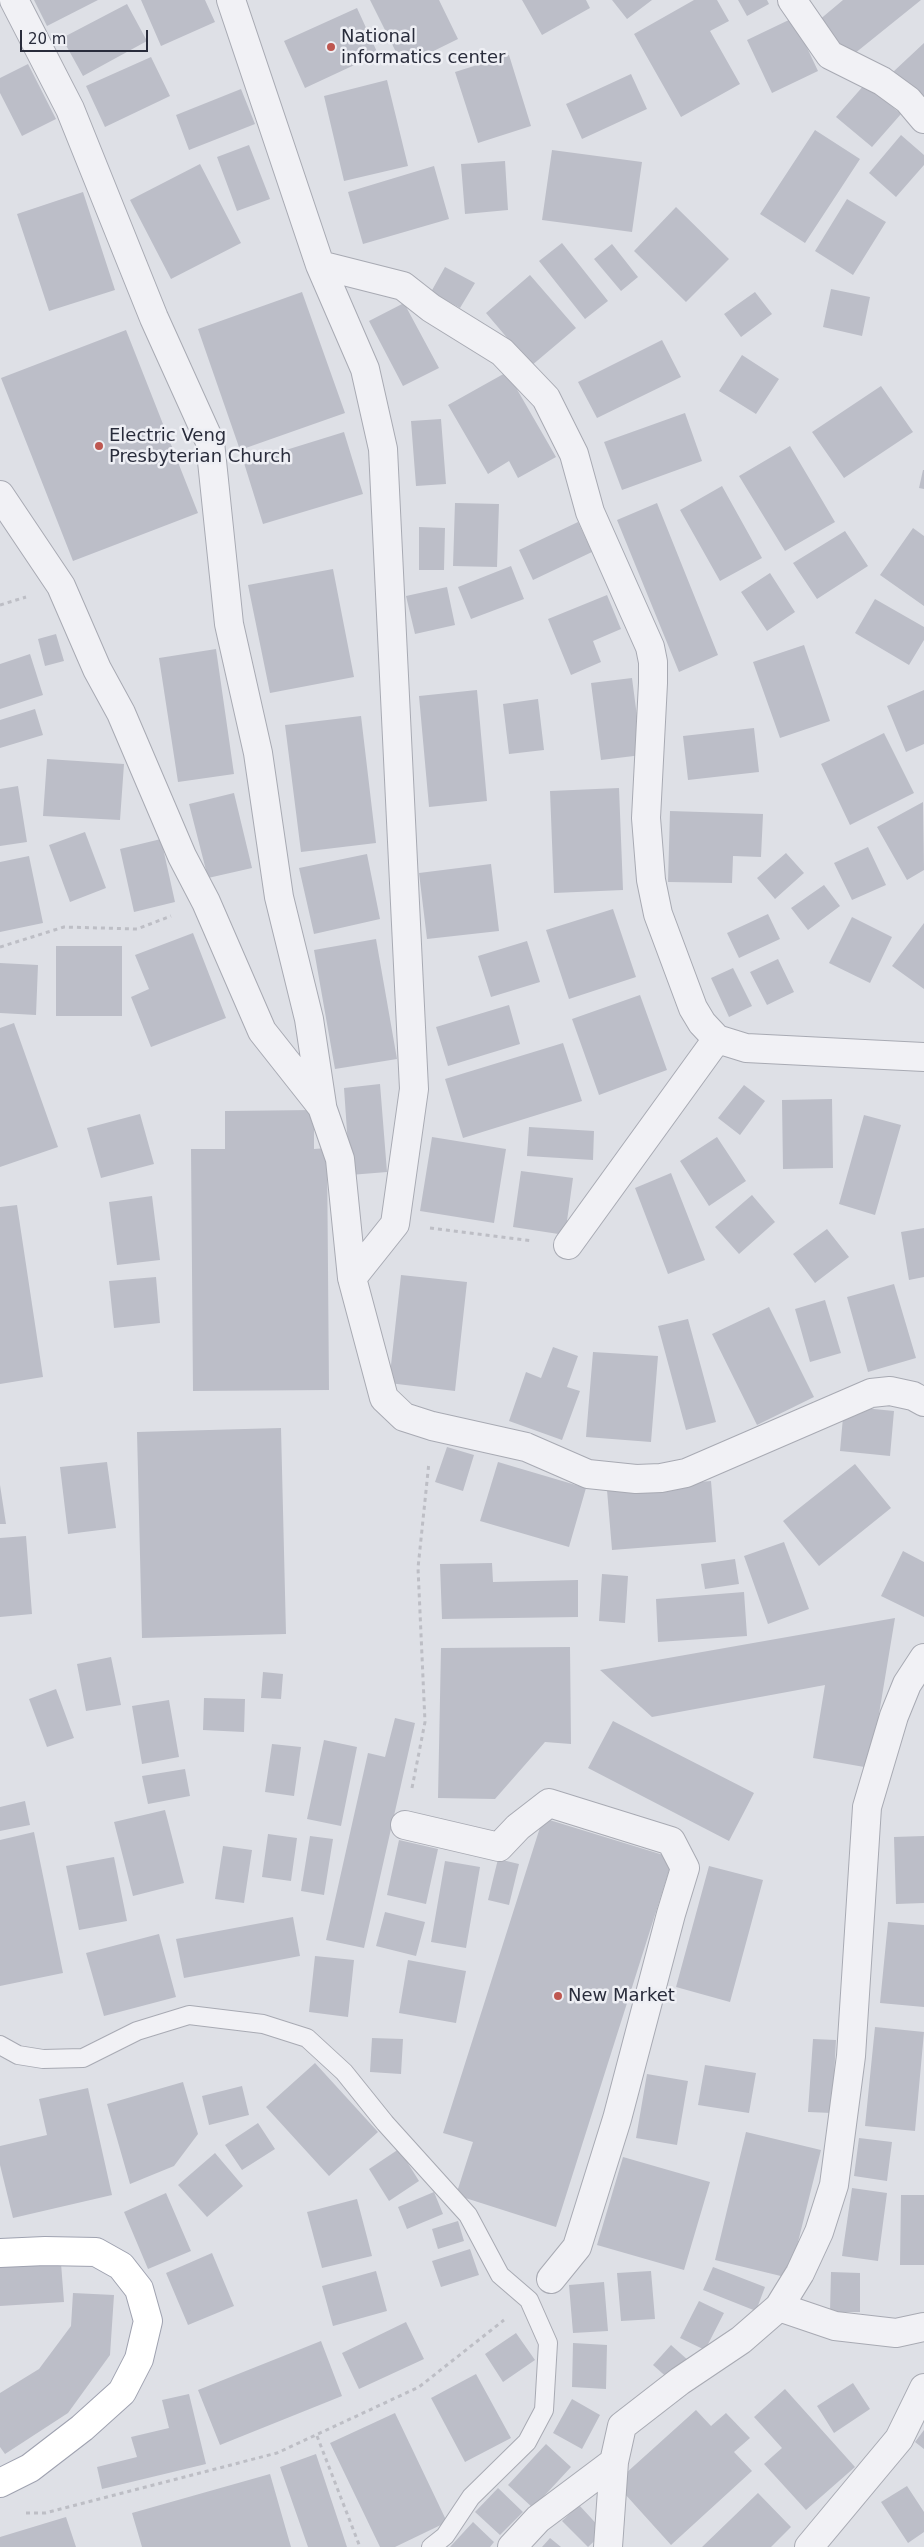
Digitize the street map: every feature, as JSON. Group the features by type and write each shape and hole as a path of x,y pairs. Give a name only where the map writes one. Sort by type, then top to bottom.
{"main road":[{"path":"0,2253 45,2251 96,2252 121,2266 139,2289 148,2321 139,2359 122,2392 82,2428 30,2468 0,2483"}],"street":[{"path":"14,0 70,109 154,318 210,442 229,624 258,753 279,898 309,1019 322,1107 340,1159 352,1278 384,1398 404,1417 432,1426 526,1447 588,1474 636,1479 686,1473 871,1393 890,1392 913,1396 924,1402"},
{"path":"231,0 320,265 365,370 383,450 414,1089 395,1224 352,1278"},
{"path":"792,0 830,54 882,81 908,100 924,119"},
{"path":"320,265 403,286 431,308 502,352 546,398 570,446 590,512 650,647 653,662 653,683 646,818 651,880 658,914 693,1008 702,1023 717,1039 746,1048 924,1057"},
{"path":"0,495 61,586 98,669 121,714 182,856 206,902 262,1031 322,1107"},
{"path":"568,1245 717,1039"},
{"path":"608,2547 614,2462 622,2426 680,2381 740,2340 779,2307 800,2273 819,2232 834,2185 851,2056 867,1807 894,1716 907,1684 924,1658"},
{"path":"405,1825 499,1846 518,1827 549,1803 672,1841 685,1868 617,2119 577,2247 551,2279"},
{"path":"779,2307 835,2326 896,2334 924,2327"},
{"path":"809,2547 899,2439 924,2388"},
{"path":"512,2547 538,2519 614,2462"}],"lane":[{"path":"0,2045 18,2055 43,2059 82,2058 137,2030 189,2015 263,2024 307,2038 344,2072 385,2122 468,2215 500,2275 530,2300 548,2343 544,2410 527,2442 471,2497 445,2536 431,2547"}],"path":[{"path":"0,946 64,927 137,929 206,902"},
{"path":"395,1224 568,1245"},
{"path":"405,1825 425,1722 418,1568 432,1426"},
{"path":"18,2512 45,2513 277,2453 419,2386 530,2300"},
{"path":"316,2435 360,2547"}],"building":[{"path":"34,0 98,0 47,26"},
{"path":"141,0 205,0 215,22 161,46"},
{"path":"370,0 439,0 458,39 403,66"},
{"path":"522,0 586,0 590,8 542,35"},
{"path":"612,0 652,0 627,19"},
{"path":"694,0 717,0 729,21 710,31 740,84 681,117 634,34"},
{"path":"738,0 767,0 769,4 747,16"},
{"path":"843,0 921,0 849,58 818,21"},
{"path":"127,4 147,41 83,76 62,38"},
{"name":"National informatics center","path":"357,8 378,54 305,88 284,41"},
{"path":"793,18 818,71 772,93 747,40"},
{"path":"924,43 924,105 893,72"},
{"path":"509,55 531,126 478,143 455,72"},
{"path":"151,57 170,96 105,127 86,86"},
{"path":"28,64 56,119 22,136 0,93 0,78"},
{"path":"631,74 647,109 582,139 566,104"},
{"path":"387,80 408,166 344,181 324,96"},
{"path":"865,84 901,114 872,147 836,117"},
{"path":"241,89 255,124 189,150 176,115"},
{"path":"815,130 860,159 805,243 760,214"},
{"path":"901,135 924,155 924,165 896,197 869,173"},
{"path":"249,145 270,199 237,211 217,157"},
{"path":"552,150 642,162 632,232 542,220"},
{"path":"505,161 508,210 465,214 461,164"},
{"path":"200,164 241,243 171,279 130,200"},
{"path":"434,166 449,219 363,244 348,192"},
{"path":"83,192 115,290 49,311 17,214"},
{"path":"847,199 886,222 853,275 815,251"},
{"path":"676,207 729,259 686,302 634,251"},
{"path":"562,243 608,301 585,319 539,261"},
{"path":"612,244 638,277 621,291 594,259"},
{"path":"445,267 475,283 460,308 431,292"},
{"path":"530,275 576,328 531,366 486,313"},
{"path":"831,289 870,297 862,336 823,327"},
{"path":"302,292 345,413 240,450 198,329"},
{"path":"755,292 772,314 741,337 724,314"},
{"path":"404,303 439,368 403,386 369,321"},
{"name":"Electric Veng Presbyterian Church","path":"126,330 198,513 73,561 1,378"},
{"path":"662,340 681,377 597,418 578,382"},
{"path":"742,355 779,379 756,414 719,391"},
{"path":"507,372 556,457 518,478 509,461 488,474 448,405"},
{"path":"881,386 913,432 844,478 812,432"},
{"path":"685,413 702,461 622,490 604,442"},
{"path":"441,419 446,484 416,486 411,421"},
{"path":"344,432 363,494 263,524 244,463"},
{"path":"790,446 835,522 785,551 739,476"},
{"path":"924,470 924,489 919,488"},
{"path":"722,486 762,558 720,581 680,510"},
{"path":"455,503 499,504 497,567 453,566"},
{"path":"657,503 718,655 679,672 617,520"},
{"path":"578,522 592,552 533,580 519,550"},
{"path":"419,527 445,528 444,570 419,570"},
{"path":"913,528 924,536 924,606 880,575"},
{"path":"845,531 868,566 817,599 793,563"},
{"path":"511,566 524,599 471,619 458,587"},
{"path":"333,569 354,677 270,693 248,585"},
{"path":"770,573 795,612 767,631 741,592"},
{"path":"447,587 455,625 415,634 406,596"},
{"path":"607,595 621,629 593,641 601,662 571,675 548,619"},
{"path":"875,599 924,627 924,640 909,665 855,633"},
{"path":"56,634 64,661 45,666 38,639"},
{"path":"804,645 830,721 780,738 753,662"},
{"path":"216,649 234,774 178,782 159,658"},
{"path":"30,654 43,695 0,709 0,664"},
{"path":"632,678 642,755 601,760 591,683"},
{"path":"477,690 487,801 429,807 419,696"},
{"path":"924,690 924,744 906,752 887,706"},
{"path":"538,699 544,750 509,754 503,704"},
{"path":"35,709 43,735 0,748 0,720"},
{"path":"361,716 376,843 301,852 285,725"},
{"path":"754,728 759,772 688,780 683,736"},
{"path":"884,733 914,793 850,825 821,764"},
{"path":"47,759 124,764 120,820 43,816"},
{"path":"18,786 27,842 0,846 0,789"},
{"path":"619,788 623,890 554,893 550,791"},
{"path":"234,793 252,868 208,878 189,804"},
{"path":"923,802 924,870 907,880 877,827"},
{"path":"670,811 763,814 761,857 733,856 732,883 668,882"},
{"path":"85,832 106,888 70,902 49,845"},
{"path":"161,839 175,902 134,912 120,849"},
{"path":"868,847 886,885 852,900 834,863"},
{"path":"786,853 804,873 775,899 757,878"},
{"path":"367,854 380,919 314,934 299,868"},
{"path":"29,856 43,923 0,932 0,862"},
{"path":"491,864 499,931 427,939 419,873"},
{"path":"824,885 840,906 808,930 791,908"},
{"path":"613,909 636,977 569,999 546,930"},
{"path":"768,914 780,939 739,958 727,933"},
{"path":"852,917 892,937 870,983 829,963"},
{"path":"924,923 924,989 892,966"},
{"path":"193,933 226,1018 151,1047 131,997 149,989 135,955"},
{"path":"376,939 397,1059 335,1069 314,950"},
{"path":"527,941 540,982 491,997 478,956"},
{"path":"56,946 122,946 122,1016 56,1016"},
{"path":"778,959 794,992 767,1005 750,972"},
{"path":"0,963 38,965 36,1015 0,1013"},
{"path":"733,968 752,1006 729,1017 711,978"},
{"path":"640,995 667,1070 599,1095 572,1019"},
{"path":"509,1005 520,1044 448,1066 436,1027"},
{"path":"14,1023 58,1147 0,1167 0,1028"},
{"path":"563,1043 582,1101 463,1138 445,1079"},
{"path":"380,1084 387,1172 350,1175 344,1088"},
{"path":"744,1085 765,1101 740,1135 718,1118"},
{"path":"832,1099 833,1168 783,1169 782,1100"},
{"path":"314,1110 314,1149 327,1148 329,1390 193,1391 191,1149 225,1149 225,1111"},
{"path":"140,1114 154,1164 101,1178 87,1128"},
{"path":"864,1115 901,1125 875,1215 839,1204"},
{"path":"529,1127 594,1131 593,1160 527,1156"},
{"path":"432,1137 506,1149 494,1223 420,1211"},
{"path":"717,1137 746,1181 709,1206 680,1161"},
{"path":"521,1171 573,1178 565,1235 513,1227"},
{"path":"671,1173 705,1260 668,1274 635,1188"},
{"path":"752,1195 775,1222 739,1254 715,1227"},
{"path":"152,1196 160,1260 117,1265 109,1202"},
{"path":"17,1205 43,1377 0,1384 0,1207"},
{"path":"924,1228 924,1277 909,1280 901,1232"},
{"path":"827,1229 849,1257 815,1283 793,1254"},
{"path":"401,1275 467,1282 455,1391 389,1383"},
{"path":"156,1277 160,1323 114,1328 109,1281"},
{"path":"894,1284 916,1358 868,1372 847,1297"},
{"path":"825,1300 841,1353 810,1362 795,1309"},
{"path":"769,1307 814,1397 757,1425 712,1334"},
{"path":"688,1319 716,1422 686,1430 658,1326"},
{"path":"553,1347 578,1356 567,1387 580,1391 562,1440 509,1421 526,1372 541,1378"},
{"path":"593,1352 658,1356 651,1442 586,1437"},
{"path":"844,1406 894,1411 890,1456 840,1451"},
{"path":"281,1428 286,1634 142,1638 137,1432"},
{"path":"447,1447 474,1455 463,1491 435,1482"},
{"path":"107,1462 116,1528 68,1534 60,1467"},
{"path":"498,1462 586,1488 569,1547 480,1521"},
{"path":"855,1464 891,1508 819,1566 783,1521"},
{"path":"711,1481 716,1542 612,1550 607,1490"},
{"path":"0,1485 6,1524 0,1524"},
{"path":"26,1536 32,1614 0,1617 0,1538"},
{"path":"784,1542 809,1609 768,1624 744,1556"},
{"path":"903,1551 924,1562 924,1617 881,1596"},
{"path":"735,1559 739,1584 705,1589 701,1564"},
{"path":"492,1563 493,1582 578,1580 578,1617 442,1619 440,1564"},
{"path":"602,1574 628,1576 625,1623 599,1621"},
{"path":"744,1592 747,1636 658,1642 656,1599"},
{"path":"895,1618 870,1768 813,1758 825,1685 652,1717 600,1670"},
{"path":"570,1647 571,1744 545,1742 495,1799 438,1798 441,1648"},
{"path":"111,1657 121,1705 86,1711 77,1664"},
{"path":"263,1672 283,1674 281,1699 261,1698"},
{"path":"56,1689 74,1738 47,1747 29,1699"},
{"path":"204,1698 245,1699 244,1732 203,1730"},
{"path":"169,1700 179,1757 142,1764 132,1706"},
{"path":"395,1718 415,1723 364,1948 326,1940 368,1753 385,1757"},
{"path":"613,1721 754,1793 729,1841 588,1768"},
{"path":"324,1740 357,1747 341,1826 307,1819"},
{"path":"272,1744 301,1747 294,1796 265,1792"},
{"path":"185,1769 190,1796 148,1804 142,1776"},
{"path":"25,1801 30,1825 0,1831 0,1807"},
{"path":"165,1810 184,1883 133,1896 114,1822"},
{"name":"New Market","path":"543,1818 673,1858 556,2227 456,2195 473,2142 443,2133"},
{"path":"34,1832 63,1973 0,1986 0,1840"},
{"path":"268,1834 297,1838 291,1881 262,1877"},
{"path":"310,1836 333,1839 324,1895 301,1891"},
{"path":"924,1836 924,1903 896,1904 894,1837"},
{"path":"399,1840 438,1849 426,1904 387,1895"},
{"path":"223,1846 252,1850 244,1903 215,1899"},
{"path":"114,1857 127,1921 79,1930 66,1866"},
{"path":"498,1859 519,1864 509,1905 488,1900"},
{"path":"445,1861 480,1867 466,1948 431,1942"},
{"path":"709,1866 763,1880 730,2002 676,1987"},
{"path":"385,1912 425,1922 416,1956 376,1946"},
{"path":"293,1917 300,1956 184,1978 176,1939"},
{"path":"888,1922 924,1925 924,2007 880,2003"},
{"path":"159,1934 176,1997 104,2016 86,1953"},
{"path":"315,1956 354,1960 348,2017 309,2012"},
{"path":"408,1960 466,1971 456,2023 399,2013"},
{"path":"875,2027 924,2032 915,2131 865,2126"},
{"path":"372,2038 403,2039 401,2074 370,2072"},
{"path":"813,2039 836,2040 832,2113 808,2112"},
{"path":"315,2063 378,2132 329,2176 266,2107"},
{"path":"705,2065 756,2073 749,2113 698,2105"},
{"path":"647,2074 688,2081 677,2145 636,2138"},
{"path":"183,2082 198,2134 174,2166 130,2184 107,2104"},
{"path":"242,2086 249,2115 209,2125 202,2096"},
{"path":"88,2088 112,2195 13,2218 0,2165 0,2146 47,2135 39,2099"},
{"path":"258,2123 275,2149 242,2170 225,2145"},
{"path":"746,2132 821,2150 789,2278 715,2260"},
{"path":"859,2138 892,2142 887,2181 854,2176"},
{"path":"399,2149 419,2181 389,2201 369,2169"},
{"path":"215,2153 243,2186 207,2217 178,2185"},
{"path":"623,2157 710,2182 684,2270 597,2245"},
{"path":"852,2188 887,2193 878,2261 842,2256"},
{"path":"434,2192 443,2214 407,2229 398,2207"},
{"path":"166,2193 191,2251 148,2269 124,2212"},
{"path":"901,2195 924,2195 924,2265 900,2265"},
{"path":"357,2199 372,2256 322,2268 307,2212"},
{"path":"458,2221 464,2241 438,2249 432,2229"},
{"path":"470,2249 479,2275 441,2287 432,2261"},
{"path":"212,2253 234,2306 188,2325 166,2273"},
{"path":"61,2263 64,2302 0,2306 0,2267"},
{"path":"713,2267 765,2287 756,2311 703,2290"},
{"path":"376,2271 387,2311 333,2326 322,2286"},
{"path":"651,2271 655,2319 621,2321 617,2273"},
{"path":"831,2272 860,2273 860,2312 830,2312"},
{"path":"604,2282 608,2331 573,2333 569,2285"},
{"path":"73,2293 114,2295 110,2355 68,2413 5,2454 0,2447 0,2393 39,2369 71,2326"},
{"path":"699,2301 724,2313 705,2350 680,2338"},
{"path":"406,2322 424,2359 359,2389 342,2353"},
{"path":"516,2333 535,2360 503,2382 485,2354"},
{"path":"321,2341 342,2396 220,2445 198,2390"},
{"path":"573,2343 607,2345 606,2389 572,2387"},
{"path":"671,2345 689,2361 671,2381 653,2365"},
{"path":"476,2374 511,2438 465,2462 431,2398"},
{"path":"853,2383 870,2409 834,2433 817,2406"},
{"path":"785,2389 855,2467 806,2510 764,2464 782,2448 754,2417"},
{"path":"189,2394 206,2464 102,2489 97,2467 137,2457 131,2437 169,2428 162,2400"},
{"path":"572,2399 600,2415 582,2449 553,2433"},
{"path":"696,2410 711,2426 726,2413 750,2438 734,2452 752,2471 671,2545 615,2483"},
{"path":"395,2413 447,2522 395,2547 380,2547 330,2443"},
{"path":"924,2430 924,2449 915,2442"},
{"path":"546,2444 571,2467 533,2508 508,2485"},
{"path":"316,2454 347,2547 308,2547 280,2467"},
{"path":"270,2474 291,2547 142,2547 132,2513"},
{"path":"907,2486 924,2512 924,2532 908,2543 881,2502"},
{"path":"498,2488 523,2512 500,2535 475,2512"},
{"path":"758,2493 791,2527 771,2547 702,2547"},
{"path":"579,2505 604,2532 588,2547 562,2521"},
{"path":"66,2517 76,2547 0,2547 0,2537"},
{"path":"473,2522 494,2542 490,2547 450,2547"},
{"path":"550,2538 561,2547 542,2547"}],"place":[{"name":"National informatics center","path":"331,47"},
{"name":"Electric Veng Presbyterian Church","path":"99,446"},
{"name":"New Market","path":"558,1996"}]}
